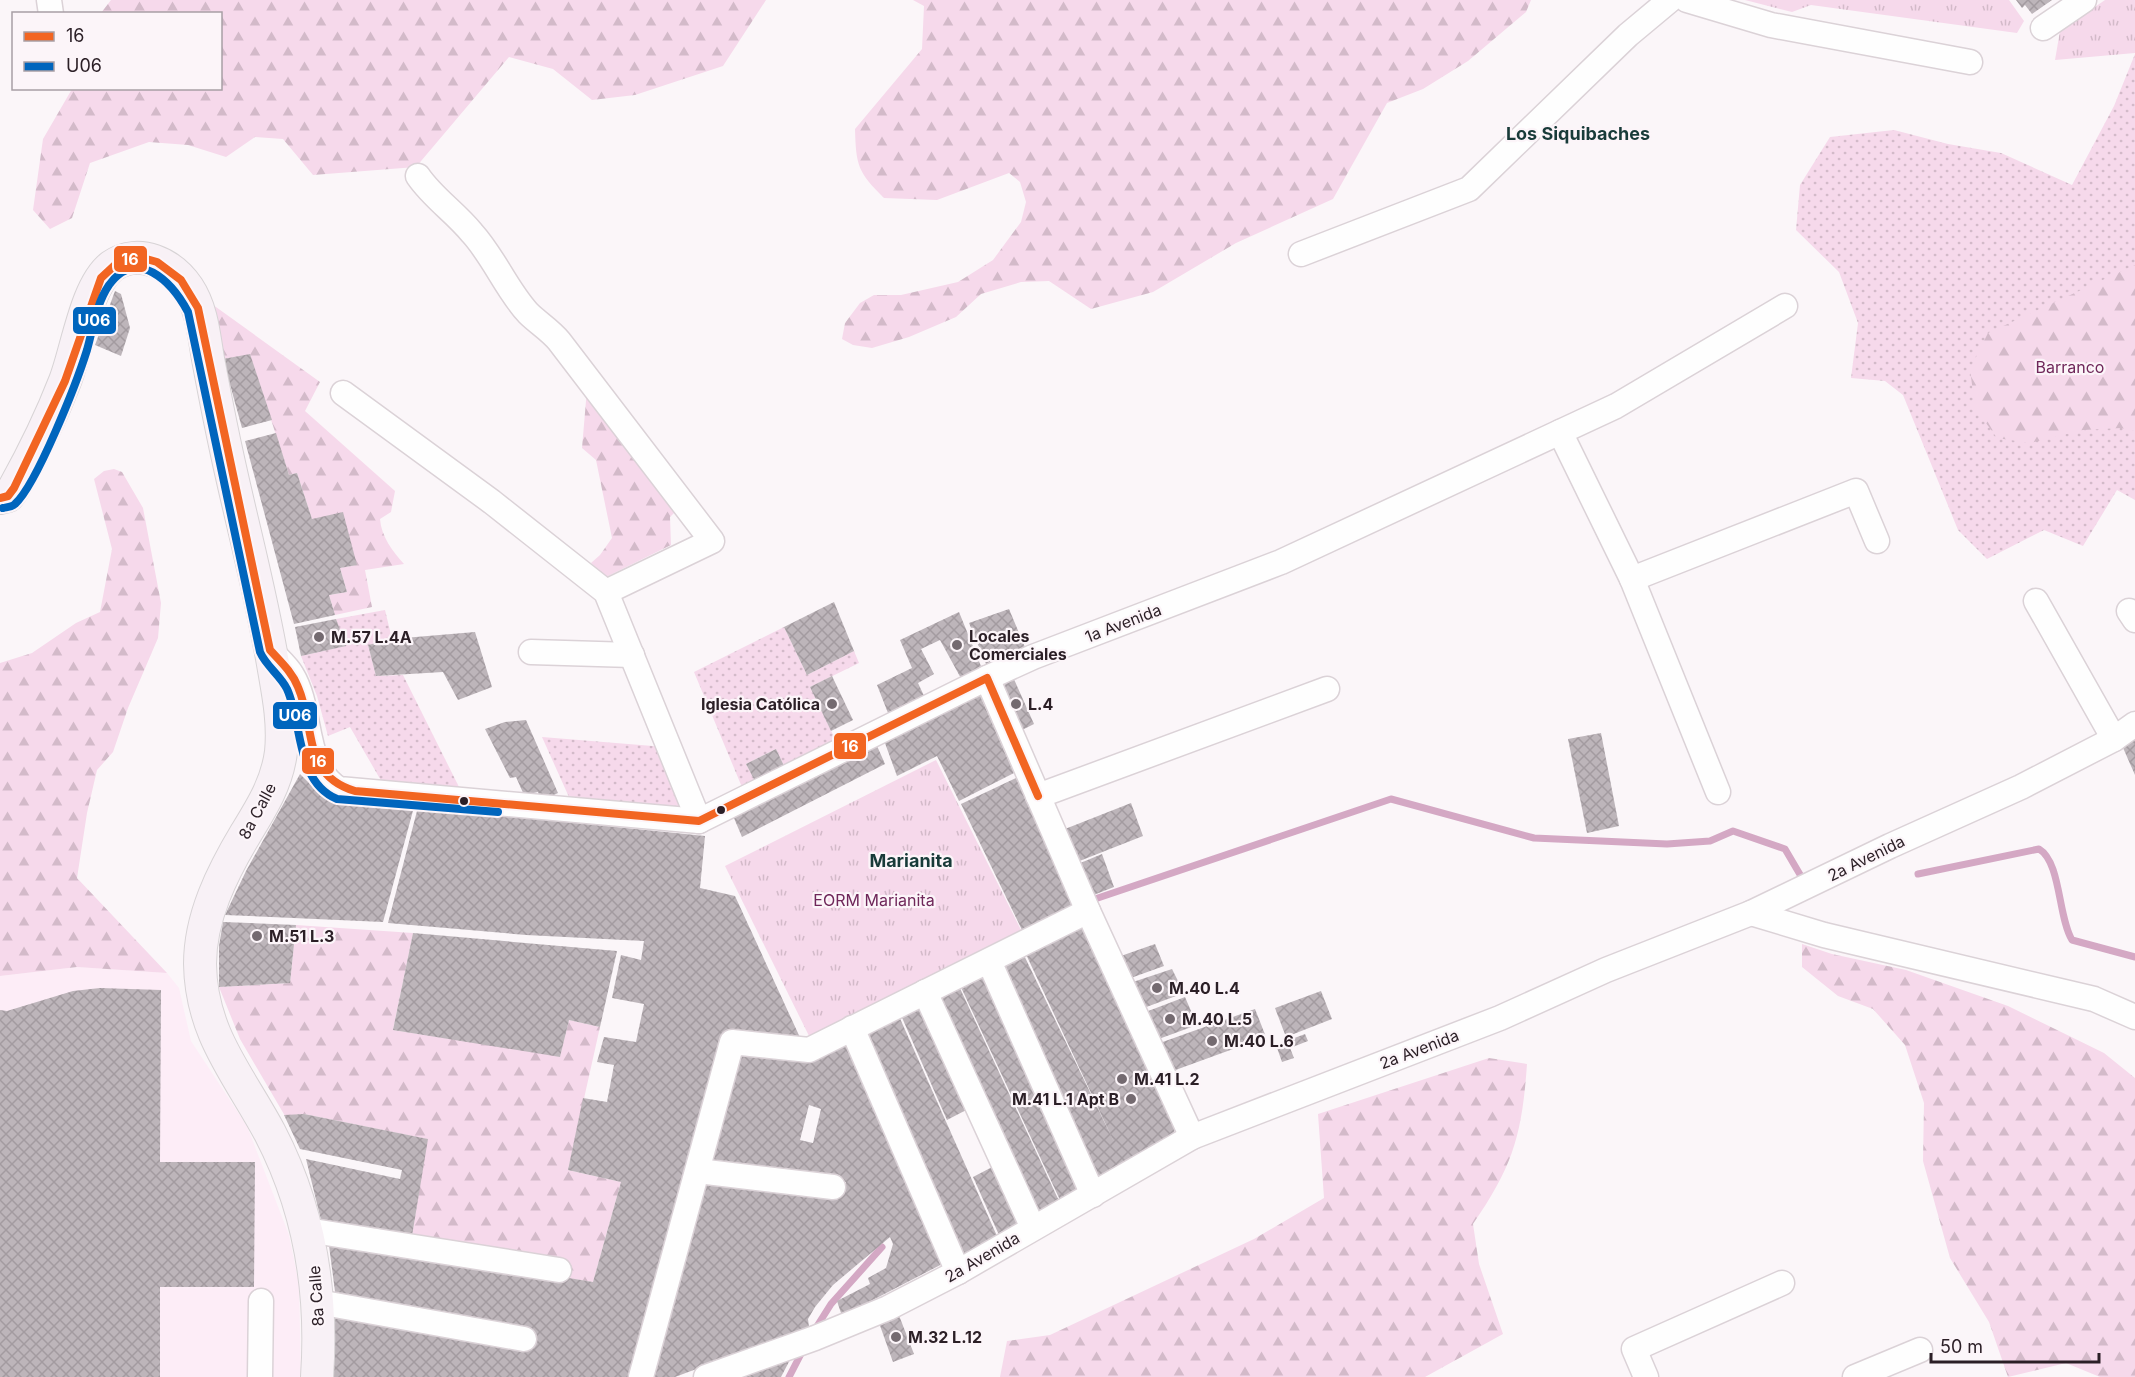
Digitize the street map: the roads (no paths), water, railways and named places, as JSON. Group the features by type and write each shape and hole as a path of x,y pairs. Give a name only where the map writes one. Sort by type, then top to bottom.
{"main road":[{"name":"8a Calle","path":"0,498 8,496 14,488 59,396 101,278 113,266 131,258 139,257 159,263 187,285 198,308 281,711 281,749 278,767 268,795 225,869 213,897 203,930 201,976 213,1034 270,1133 293,1185 308,1230 318,1302 317,1377"}],"street":[{"path":"1301,254 1469,189 1628,35 1670,0"},
{"path":"1687,0 1771,25 1970,62"},
{"path":"2043,28 2084,0"},
{"path":"418,176 430,194 456,215 477,238 530,314 548,328 559,341 712,541 606,592"},
{"name":"1a Avenida","path":"699,821 987,678 1034,657 1281,562 1616,406 1785,306"},
{"path":"270,650 292,675 306,712 321,773 339,789 699,821 606,592 492,502 343,393"},
{"path":"1560,432 1632,579 1718,792"},
{"path":"1632,579 1856,491 1877,542"},
{"path":"2036,601 2114,738"},
{"path":"531,652 632,655"},
{"path":"987,678 1084,901 1192,1137"},
{"path":"1038,796 1327,689"},
{"name":"2a Avenida","path":"706,1377 813,1339 888,1308 958,1272 1192,1137 1500,1018 1606,970 1751,914 2021,786 2114,738 2135,724"},
{"path":"641,1377 732,1042 809,1050 989,961 1084,901"},
{"path":"1751,914 1824,935 2094,999 2135,1017"},
{"path":"989,961 1093,1195"},
{"path":"925,992 1033,1228"},
{"path":"852,1028 958,1272"},
{"path":"698,1171 833,1187"},
{"path":"308,1230 559,1269"},
{"path":"1646,1377 1634,1349 1782,1283"},
{"path":"260,1377 261,1301"},
{"path":"318,1302 524,1339"},
{"path":"1855,1377 1920,1350"}],"waterway":[{"path":"1089,901 1391,799 1534,838 1667,844 1710,841 1733,831 1785,849 1805,883"},
{"path":"1918,874 2039,849 2051,865 2067,930 2072,940 2135,957"},
{"path":"814,1331 831,1304 882,1247"},
{"path":"789,1377 804,1348"}],"place":[{"name":"M.57 L.4A","path":"319,637"},
{"name":"Locales Comerciales","path":"957,645"},
{"name":"Iglesia Católica","path":"832,704"},
{"name":"L.4","path":"1016,704"},
{"name":"M.51 L.3","path":"257,936"},
{"name":"M.40 L.4","path":"1157,988"},
{"name":"M.40 L.5","path":"1170,1019"},
{"name":"M.40 L.6","path":"1212,1041"},
{"name":"M.41 L.2","path":"1122,1079"},
{"name":"M.41 L.1 Apt B","path":"1131,1099"},
{"name":"M.32 L.12","path":"896,1337"}],"district":[{"name":"Los Siquibaches","path":"1578,133"},
{"name":"Marianita","path":"911,860"}],"park label":[{"name":"Barranco","path":"2070,367"},
{"name":"EORM Marianita","path":"874,900"}]}
